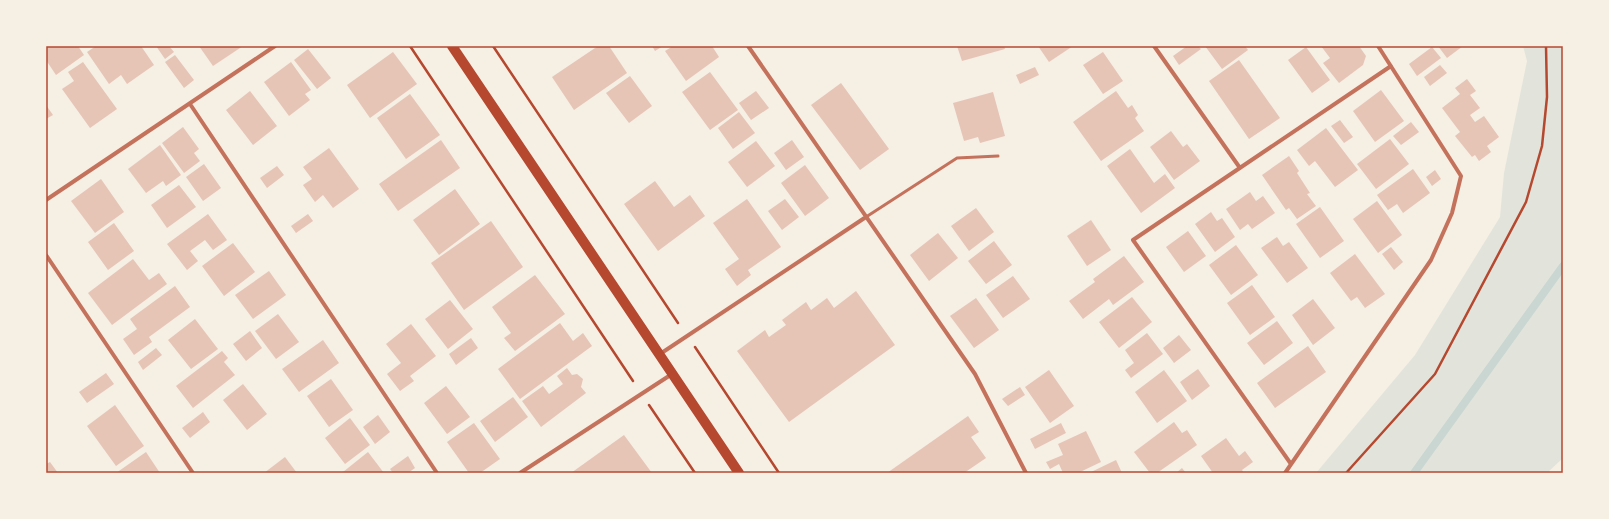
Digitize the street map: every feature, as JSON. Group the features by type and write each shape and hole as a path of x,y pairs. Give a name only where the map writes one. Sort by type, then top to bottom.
{"main road":[{"path":"452,46 739,473"}],"street":[{"path":"46,200 275,46"},
{"path":"748,46 975,374 1026,473"},
{"path":"1154,46 1240,168"},
{"path":"1285,473 1431,260 1452,213 1461,176 1378,46"},
{"path":"1291,464 1133,240 1391,66"},
{"path":"190,104 437,473"},
{"path":"660,355 866,218"},
{"path":"46,256 193,473"},
{"path":"520,473 673,374"}],"lane":[{"path":"866,218 957,158 998,156"}],"path":[{"path":"410,46 695,473"},
{"path":"493,46 779,473"},
{"path":"1346,473 1434,374 1526,202 1542,146 1547,97 1546,46"}],"shaded area":[{"path":"1523,46 1563,46 1563,458 1547,473 1316,473 1415,355 1500,217 1504,173 1527,61"}],"building":[{"path":"46,46 78,46 84,55 56,75 46,60"},
{"path":"96,46 141,46 154,65 127,84 121,75 109,84 87,52"},
{"path":"156,46 169,46 174,52 165,59"},
{"path":"199,46 243,46 213,66"},
{"path":"598,46 609,46 627,73 574,110 552,77"},
{"path":"652,46 663,46 655,51"},
{"path":"673,46 712,46 719,57 686,81 665,51"},
{"path":"957,46 1004,46 1005,49 962,61"},
{"path":"1038,46 1073,46 1049,62"},
{"path":"1187,46 1198,46 1201,49 1179,65 1173,56"},
{"path":"1205,46 1245,46 1248,50 1222,69"},
{"path":"1321,46 1359,46 1366,56 1363,65 1339,83 1323,63 1330,58"},
{"path":"1438,46 1463,46 1447,58"},
{"path":"1306,47 1330,80 1312,93 1288,60"},
{"path":"1432,47 1441,58 1417,76 1409,64"},
{"path":"308,49 331,78 317,89 294,60"},
{"path":"393,52 417,84 370,118 347,85"},
{"path":"1103,52 1123,81 1103,94 1083,65"},
{"path":"175,55 194,80 184,88 165,62"},
{"path":"1239,60 1280,118 1249,139 1209,81"},
{"path":"83,62 117,109 90,128 62,89 74,81 68,72"},
{"path":"291,62 311,90 305,94 310,100 289,116 264,82"},
{"path":"1440,65 1447,73 1430,86 1424,77"},
{"path":"1035,67 1039,75 1020,84 1016,75"},
{"path":"710,72 738,110 710,130 682,92"},
{"path":"630,76 652,106 629,123 606,93"},
{"path":"1467,79 1476,91 1470,95 1480,108 1470,115 1475,122 1484,116 1499,137 1487,146 1491,152 1479,161 1475,155 1472,157 1455,136 1460,132 1442,108 1460,94 1455,88"},
{"path":"841,83 889,149 860,170 811,105"},
{"path":"1381,90 1404,121 1375,142 1353,111"},
{"path":"250,91 277,126 253,145 226,110"},
{"path":"756,91 769,108 751,120 739,103"},
{"path":"1116,91 1128,108 1132,105 1138,115 1135,118 1144,131 1101,161 1073,122"},
{"path":"993,92 1005,136 980,143 978,137 964,141 953,103"},
{"path":"410,94 440,135 406,159 377,118"},
{"path":"46,105 53,115 46,119"},
{"path":"739,112 755,133 733,149 718,128"},
{"path":"1340,120 1353,137 1344,143 1331,126"},
{"path":"1411,122 1419,132 1401,145 1393,136"},
{"path":"183,127 199,149 194,153 200,161 184,173 162,143"},
{"path":"1326,128 1358,170 1335,187 1315,161 1309,166 1297,150"},
{"path":"1171,131 1183,147 1187,144 1200,161 1174,180 1150,147"},
{"path":"1390,139 1409,164 1376,189 1357,164"},
{"path":"441,140 460,168 398,211 379,184"},
{"path":"792,140 804,157 786,170 774,153"},
{"path":"756,141 775,166 747,187 728,162"},
{"path":"160,145 181,175 166,186 163,181 146,193 128,169"},
{"path":"329,148 359,189 333,208 323,195 315,202 303,185 312,179 303,167"},
{"path":"1130,149 1154,183 1165,174 1175,188 1141,213 1107,166"},
{"path":"1289,156 1299,171 1297,173 1310,193 1307,194 1316,206 1297,219 1289,208 1286,210 1262,175"},
{"path":"204,164 221,188 203,201 186,177"},
{"path":"805,165 829,198 805,216 781,183"},
{"path":"277,166 284,175 267,188 260,178"},
{"path":"1413,169 1430,193 1403,213 1397,204 1388,210 1377,195"},
{"path":"1435,170 1441,179 1432,186 1426,177"},
{"path":"101,179 124,212 95,233 71,201"},
{"path":"655,181 674,207 690,195 705,216 658,251 624,204"},
{"path":"179,185 196,207 167,228 151,205"},
{"path":"455,189 480,224 439,255 413,220"},
{"path":"1250,192 1256,201 1263,196 1275,213 1252,229 1248,224 1240,230 1226,209"},
{"path":"747,199 781,247 748,270 751,275 737,286 725,269 739,259 713,223"},
{"path":"785,199 799,217 782,230 768,211"},
{"path":"1377,201 1402,235 1378,253 1353,219"},
{"path":"1320,207 1344,241 1320,258 1296,224"},
{"path":"976,208 994,232 969,251 951,226"},
{"path":"1211,212 1217,221 1222,218 1235,237 1215,252 1195,224"},
{"path":"208,214 227,240 213,250 205,240 190,251 198,261 187,270 167,244"},
{"path":"308,214 313,221 296,233 291,226"},
{"path":"1091,220 1111,250 1087,266 1067,236"},
{"path":"491,221 523,267 464,310 431,263"},
{"path":"114,223 134,251 108,270 88,242"},
{"path":"1188,231 1206,256 1184,272 1166,247"},
{"path":"938,233 958,258 929,281 910,255"},
{"path":"1277,237 1283,246 1289,242 1308,268 1287,283 1261,248"},
{"path":"994,241 1012,265 986,284 968,261"},
{"path":"233,243 255,272 224,296 202,266"},
{"path":"1236,245 1258,275 1231,295 1209,265"},
{"path":"1391,247 1403,262 1394,270 1382,254"},
{"path":"1355,254 1385,294 1365,308 1357,297 1351,301 1330,273"},
{"path":"1124,256 1144,282 1113,305 1109,299 1083,319 1069,301 1095,282 1093,279"},
{"path":"133,259 149,280 159,273 167,284 112,325 88,293"},
{"path":"269,271 286,295 253,319 235,295"},
{"path":"535,275 565,314 515,351 504,338 511,333 492,307"},
{"path":"1013,276 1030,299 1003,318 986,295"},
{"path":"1252,285 1275,317 1250,335 1227,303"},
{"path":"175,286 190,307 149,337 152,342 134,355 123,339 137,329 130,319"},
{"path":"856,291 895,345 789,422 737,351 765,330 769,337 786,325 782,320 806,302 811,310 827,298 834,308"},
{"path":"1132,297 1152,322 1119,348 1099,322"},
{"path":"976,298 999,330 974,348 950,316"},
{"path":"1313,299 1335,328 1313,345 1292,315"},
{"path":"450,300 473,329 448,349 425,319"},
{"path":"278,314 299,342 276,359 255,331"},
{"path":"195,319 218,349 191,369 168,340"},
{"path":"1277,321 1293,343 1264,365 1247,343"},
{"path":"560,323 573,341 583,333 592,346 520,399 498,369"},
{"path":"411,324 436,356 410,376 414,381 400,391 387,374 401,363 386,344"},
{"path":"250,331 262,348 246,361 233,344"},
{"path":"1147,333 1163,354 1131,378 1125,370 1134,363 1125,350"},
{"path":"1179,335 1191,350 1174,363 1163,348"},
{"path":"471,338 478,348 456,365 449,354"},
{"path":"323,340 339,363 299,392 282,369"},
{"path":"1308,346 1326,372 1275,408 1257,383"},
{"path":"156,348 162,355 143,370 138,362"},
{"path":"222,351 228,358 224,362 235,375 193,408 176,386"},
{"path":"567,368 572,375 577,374 583,379 581,387 586,393 541,427 522,401 543,386 549,394 563,384 557,376"},
{"path":"1198,369 1210,386 1192,400 1180,382"},
{"path":"1049,370 1074,406 1050,423 1025,387"},
{"path":"1164,370 1187,401 1157,423 1135,392"},
{"path":"106,373 114,384 87,403 79,392"},
{"path":"331,379 353,410 329,427 307,396"},
{"path":"243,384 267,414 247,430 223,400"},
{"path":"446,386 470,417 447,434 424,403"},
{"path":"1020,387 1025,395 1008,406 1002,399"},
{"path":"513,397 528,417 495,442 480,421"},
{"path":"115,405 144,446 116,466 87,426"},
{"path":"203,412 210,422 190,438 182,428"},
{"path":"378,415 390,432 375,444 363,427"},
{"path":"968,416 979,432 971,437 986,458 964,473 887,473"},
{"path":"350,418 370,445 345,464 325,438"},
{"path":"1174,422 1182,433 1187,430 1197,445 1157,473 1150,473 1134,452"},
{"path":"474,423 500,459 480,473 469,473 447,442"},
{"path":"1061,423 1066,433 1035,449 1030,439"},
{"path":"1086,431 1101,462 1078,473 1063,473 1059,464 1050,469 1046,462 1063,455 1058,444"},
{"path":"624,435 652,473 571,473"},
{"path":"1226,438 1239,456 1245,451 1253,462 1242,470 1244,473 1213,473 1201,456"},
{"path":"146,452 160,473 116,473"},
{"path":"368,452 384,473 343,472"},
{"path":"408,456 415,468 408,473 393,473 390,469"},
{"path":"285,457 297,473 264,473"},
{"path":"1116,460 1122,473 1089,473"},
{"path":"50,462 58,473 46,473 46,464"},
{"path":"1182,468 1186,473 1176,473"}],"waterway":[{"path":"1414,473 1563,266"}]}
